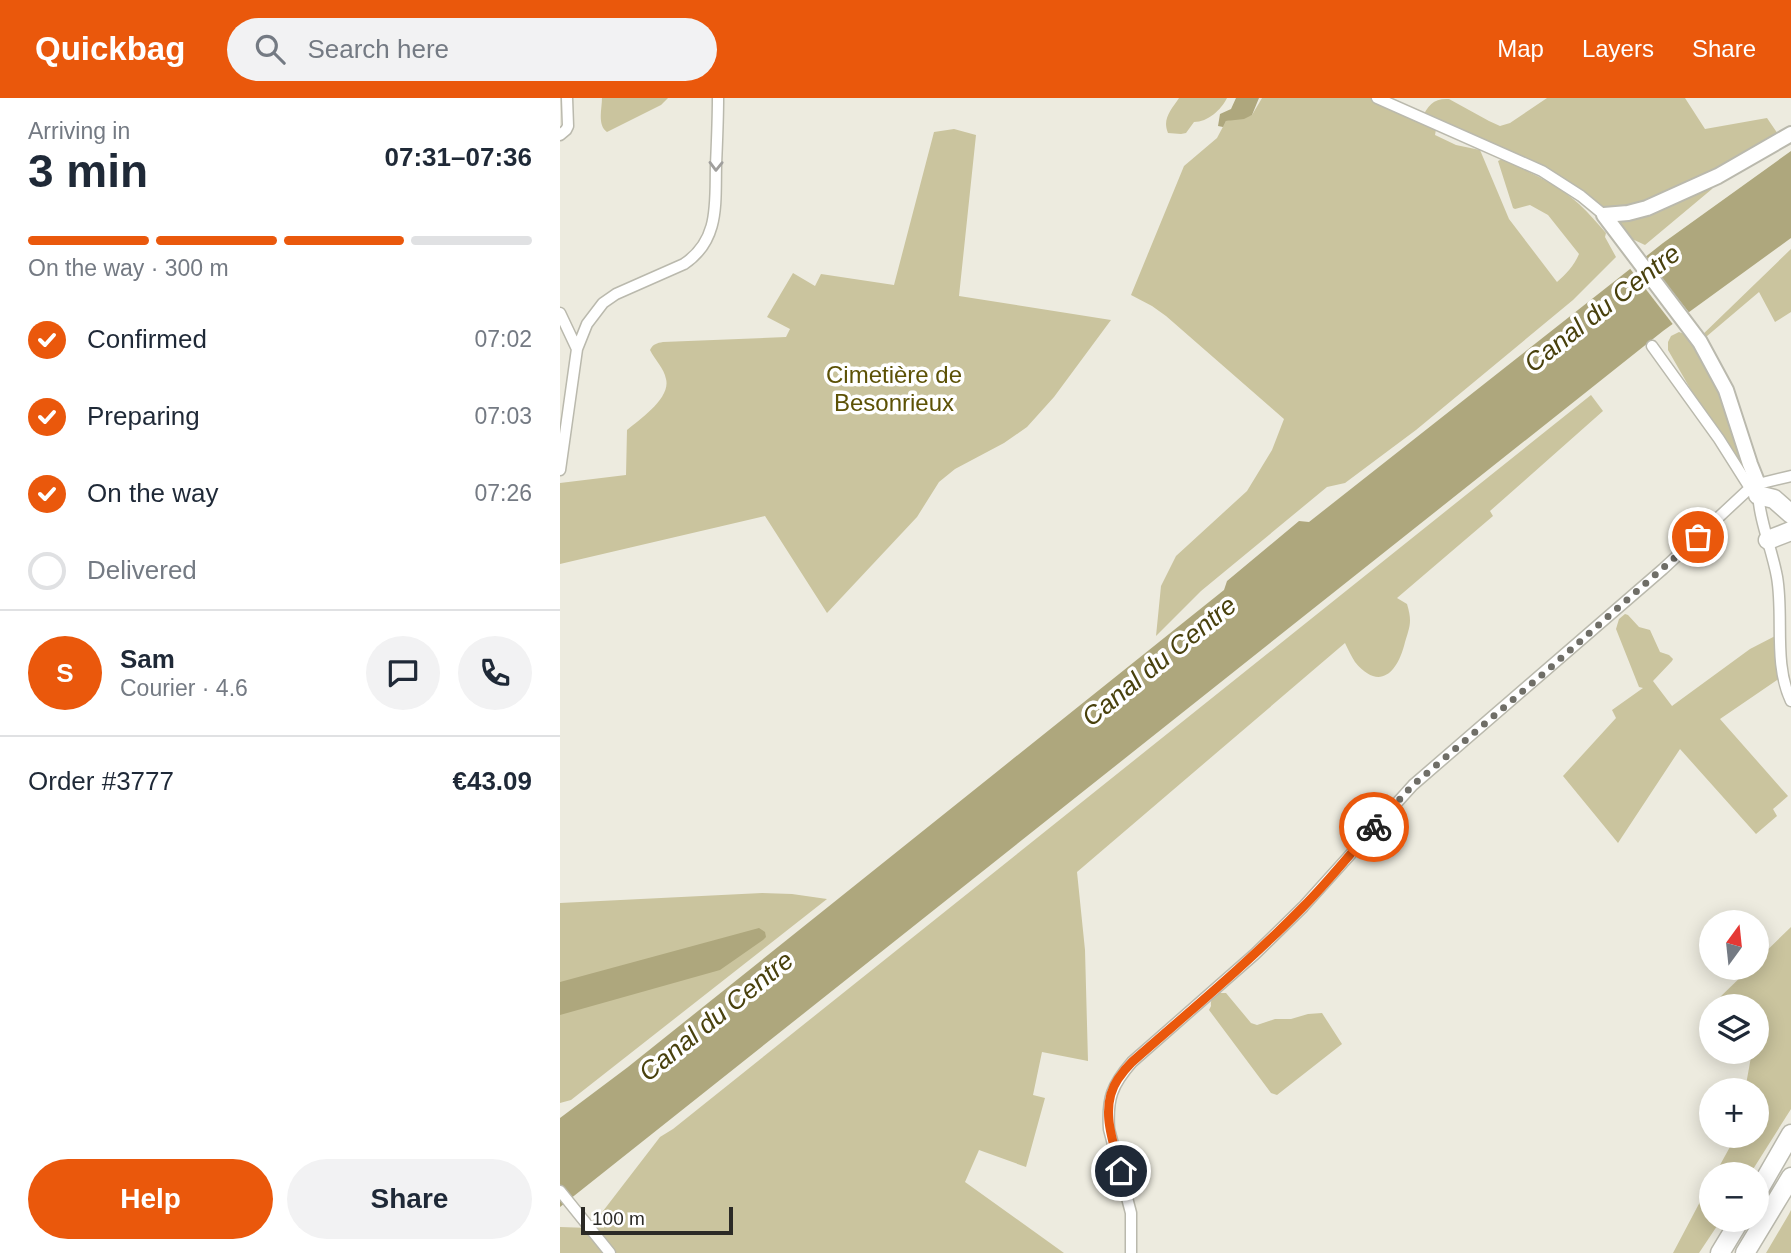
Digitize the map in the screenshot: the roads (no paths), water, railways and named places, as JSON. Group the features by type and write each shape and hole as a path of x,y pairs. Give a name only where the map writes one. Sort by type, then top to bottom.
{"highway":[{"path":"1755,489 1774,487 1791,500"},
{"path":"1755,489 1774,499 1791,514"},
{"path":"1768,540 1791,531"},
{"path":"1769,1172 1791,1133"},
{"path":"1745,1253 1791,1177"},
{"path":"1720,1253 1733,1232"}],"street":[{"path":"560,135 568,126 567,98"},
{"path":"560,470 577,349 587,324 603,303 624,290 684,264 692,258 710,233 715,211 718,98"},
{"path":"1377,98 1542,171 1581,196 1604,215 1618,232 1698,339 1721,379 1755,489 1777,579 1783,677 1791,701"},
{"path":"1604,215 1647,208 1718,176 1791,134"},
{"path":"560,313 577,349"},
{"path":"1652,346 1755,489"},
{"path":"1131,1253 1132,1213 1108,1117 1111,1096 1119,1077 1132,1062 1255,954 1303,907 1413,785 1755,489 1791,476"},
{"path":"560,1191 610,1253"}],"water":[{"path":"1236,98 1259,98 1252,115 1226,121 1223,127 1218,126 1220,114 1231,109"},
{"name":"Canal du Centre","path":"1791,151 1791,238 1663,331 560,1207 560,1118 628,1067 1224,590 1227,581 1299,521 1309,522 1663,243"},
{"path":"759,928 765,932 766,937 720,970 560,1015 560,982"}],"park label":[{"name":"Cimetière de Besonrieux","path":"894,388"}]}
